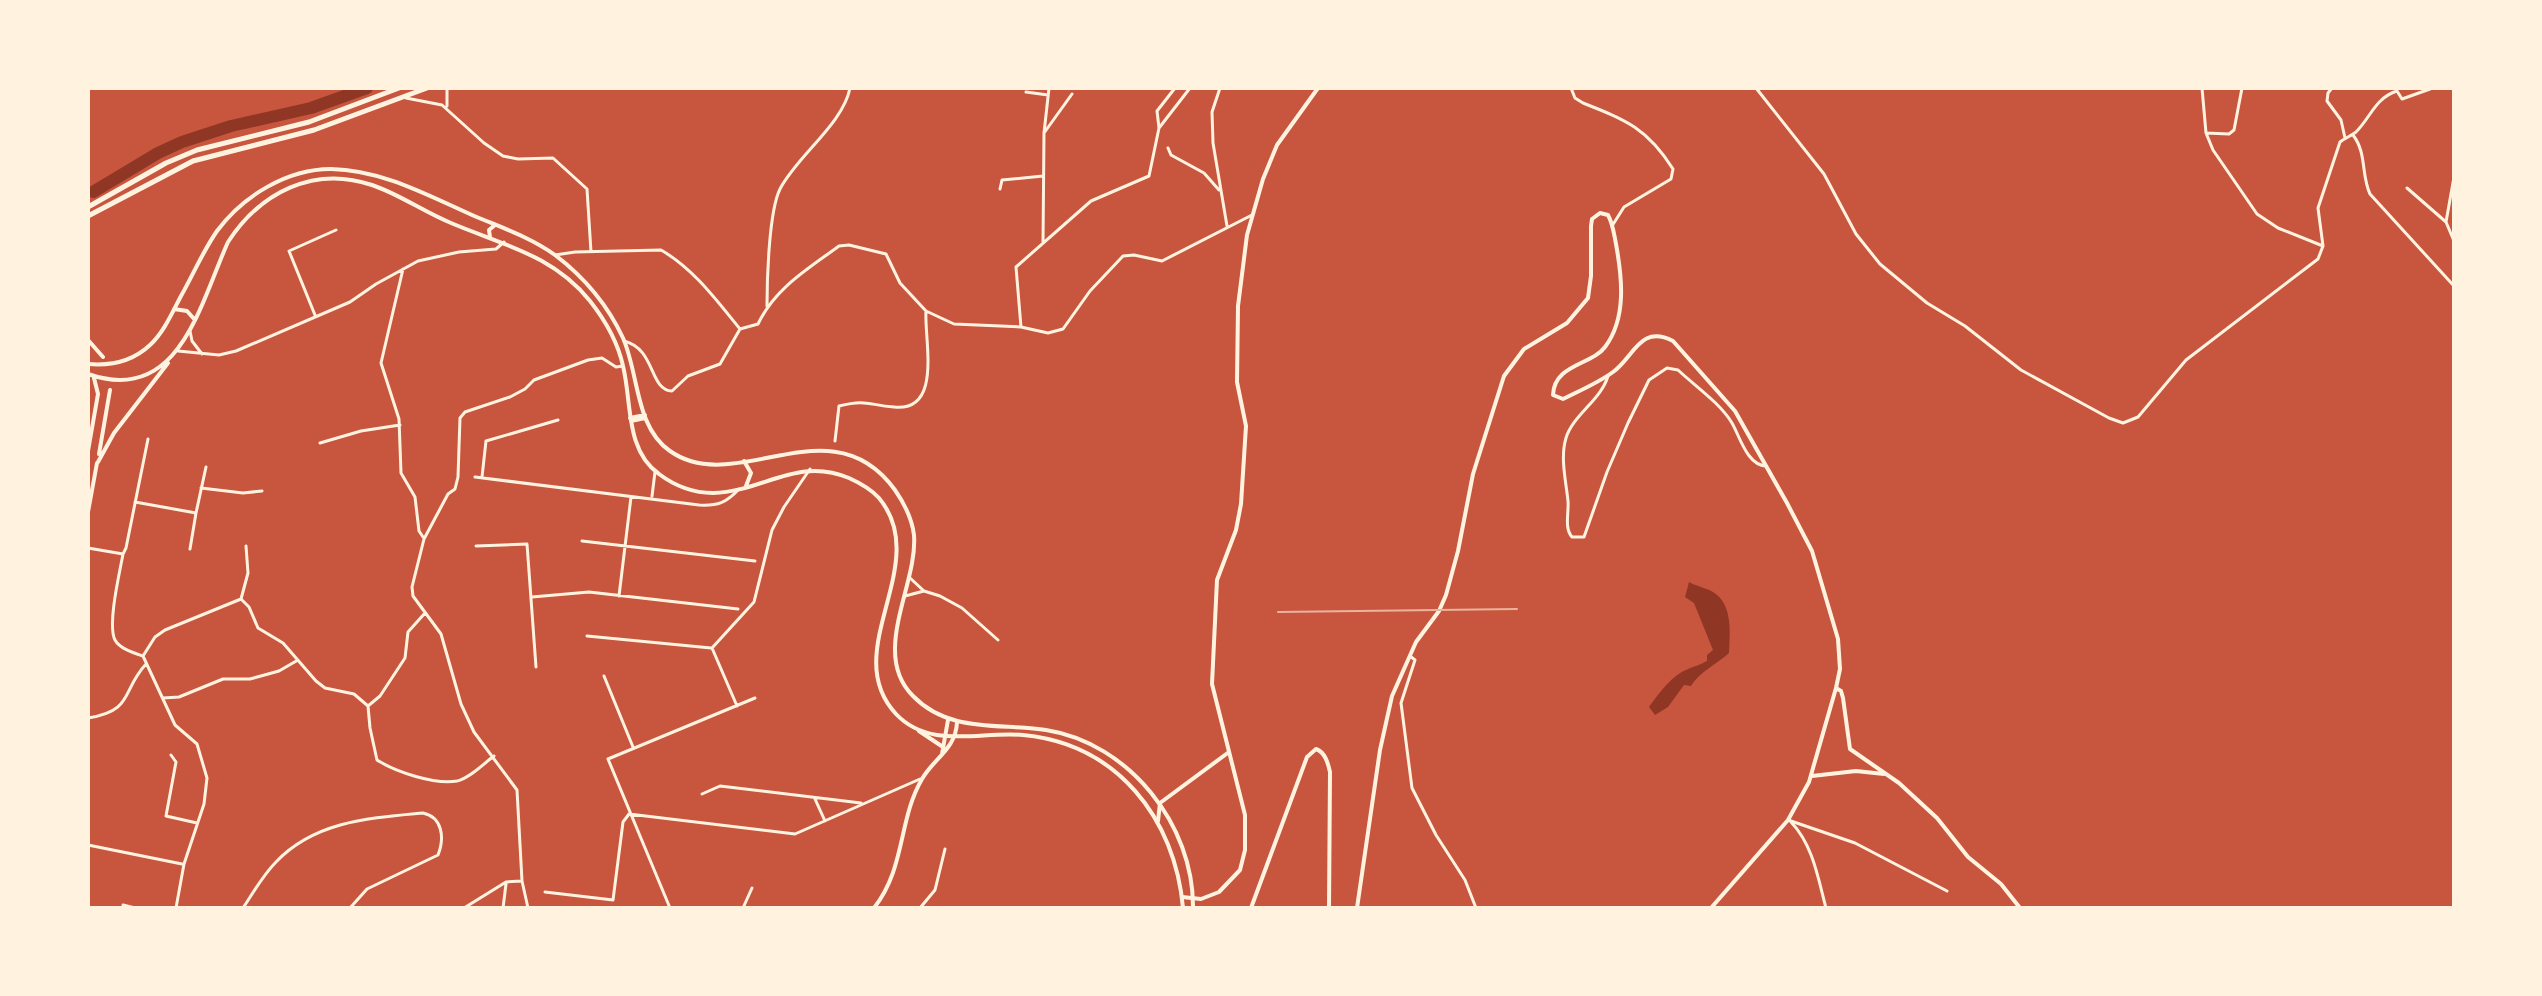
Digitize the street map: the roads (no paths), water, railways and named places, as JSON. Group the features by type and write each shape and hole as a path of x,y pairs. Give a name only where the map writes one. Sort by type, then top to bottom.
{"main road":[{"path":"90,205 166,163 197,150 309,122 399,88"},
{"path":"88,218 193,161 314,130 427,88"},
{"path":"1182,897 1208,897 1219,892 1240,870 1245,850 1245,815 1212,684 1217,580 1236,530 1241,504 1246,426 1237,382 1237,319 1252,215 1277,145 1318,88"},
{"path":"88,364 113,364 142,352 157,338 210,243 227,220 258,192 303,173 329,169 382,176 495,225 555,255 588,286 610,315 624,341 654,437 678,457 708,465 815,450 842,453 866,463 895,490 910,516 914,536 910,578 896,639 899,671 912,695 930,711 948,720 1051,731 1083,741 1124,765 1160,803 1184,852 1193,908"},
{"path":"98,462 114,433 190,331 235,231 266,200 300,183 333,178 365,183 449,223 504,242 549,263 589,300 616,344 623,366 630,420 639,449 655,472 694,491 716,493 810,469 835,473 866,486 894,523 898,550 880,633 876,668 881,688 895,713 943,747"},
{"path":"1357,908 1385,722 1392,696 1422,631 1439,611 1446,595 1473,474 1504,376 1524,349 1567,323 1588,298 1592,219 1596,214 1604,213 1611,218 1622,281 1614,327 1604,348 1566,371 1553,395 1563,399 1608,376 1646,338 1660,336 1673,341 1735,411 1766,466 1812,551 1838,639 1840,669 1812,776 1788,820 1711,908"},
{"path":"490,237 489,230 495,225"},
{"path":"549,263 555,255"},
{"path":"174,309 187,311 195,320"},
{"path":"88,340 103,357"},
{"path":"90,375 108,380 127,380 148,374 171,360"},
{"path":"88,451 98,394 90,375"},
{"path":"88,512 110,390"},
{"path":"630,420 645,416"},
{"path":"744,461 751,473 746,486"},
{"path":"1836,688 1843,698 1850,749 1887,774 1937,818 1968,857 2001,884 2020,908"},
{"path":"941,756 948,720"},
{"path":"874,908 894,875 922,778 950,748 957,722"},
{"path":"919,731 954,737 1023,735 1061,743 1102,762 1126,781 1158,821 1177,868 1183,908"},
{"path":"1251,908 1307,757 1316,749 1325,757 1330,772 1329,908"},
{"path":"1158,821 1160,803 1229,752"},
{"path":"1812,776 1856,771 1887,774"}],"street":[{"path":"379,96 389,88"},
{"path":"447,88 445,98 449,110"},
{"path":"767,306 774,203 781,187 840,110 850,88"},
{"path":"1043,243 1044,133 1049,88"},
{"path":"1021,327 1016,267 1091,201 1149,176 1159,128 1157,111 1175,88"},
{"path":"1159,128 1190,88"},
{"path":"1220,88 1212,112 1213,143 1227,227"},
{"path":"1571,88 1575,98 1583,103 1635,126 1659,148 1673,169 1671,179 1624,207 1612,226"},
{"path":"1756,88 1824,174 1856,234 1880,264 1927,303 1965,326 2021,370 2123,423 2138,417 2148,408 2186,360 2312,265 2323,246 2318,208 2340,142 2353,135 2374,105 2398,90 2402,99 2430,89"},
{"path":"2202,88 2206,133 2213,150 2257,214 2278,228 2323,246"},
{"path":"2206,133 2229,134 2234,130 2242,88"},
{"path":"2332,88 2327,101 2341,120 2345,138"},
{"path":"1026,92 1048,95"},
{"path":"1044,133 1072,94"},
{"path":"402,97 430,101 449,110 496,152 511,158 553,158 584,185 589,194 591,252"},
{"path":"2353,135 2362,149 2370,194 2454,286"},
{"path":"1168,148 1171,155 1204,173 1221,192"},
{"path":"1000,189 1002,180 1043,176"},
{"path":"2446,222 2454,177"},
{"path":"2407,188 2446,222 2454,241"},
{"path":"624,341 635,343 647,356 660,386 672,391 688,376 720,364 740,329 758,324 781,289 839,246 849,245 886,254 900,283 926,311 954,324 1021,327 1048,333 1063,329 1090,291 1123,256 1162,261 1252,215"},
{"path":"315,316 289,251 336,230"},
{"path":"178,351 219,355 236,351 350,302 403,269 428,258 496,249 504,242"},
{"path":"555,255 565,252 661,250 710,293 740,329"},
{"path":"403,269 395,315 387,332 381,363 400,425 401,473 415,497 419,531 424,539"},
{"path":"835,441 839,406 862,401 897,408 914,404 924,394 928,367 926,311"},
{"path":"190,331 192,341 202,354"},
{"path":"528,908 522,881 517,790 474,732 461,704 441,634 413,596 412,587 424,539 448,494 455,489 460,418 465,412 510,397 534,380 588,360 602,358 616,367 623,366"},
{"path":"1608,376 1567,436 1564,456 1567,529 1572,537 1584,537 1607,472 1649,380 1667,368 1678,370 1731,420 1752,460 1759,466 1766,466"},
{"path":"482,477 486,441 558,420"},
{"path":"320,443 400,425"},
{"path":"148,439 114,605 114,635 115,641 124,648 143,656 175,725 197,744 203,759 207,778 198,823 184,864 176,908"},
{"path":"190,549 206,467"},
{"path":"712,648 754,602 772,530 810,469"},
{"path":"651,498 655,472"},
{"path":"475,477 717,506 728,501 740,488"},
{"path":"201,488 243,493 262,491"},
{"path":"619,596 631,495"},
{"path":"135,502 196,513"},
{"path":"582,541 755,561"},
{"path":"476,546 527,544 536,667"},
{"path":"241,599 248,573 246,546"},
{"path":"88,548 123,554"},
{"path":"910,578 924,591 956,603 998,640"},
{"path":"905,596 924,591"},
{"path":"532,597 589,592 738,609"},
{"path":"143,656 155,637 165,630 241,599"},
{"path":"241,599 249,607 258,628 283,643 325,688 354,694 368,706 377,760 423,778 458,781 494,756"},
{"path":"368,706 380,696 405,658 408,632 425,613"},
{"path":"587,636 712,648"},
{"path":"712,648 737,706"},
{"path":"1410,656 1415,660 1401,703 1412,788 1436,835 1465,880 1476,908"},
{"path":"163,698 179,697 223,679 250,679 279,671 298,660"},
{"path":"88,718 107,715 119,708 146,664"},
{"path":"604,676 634,748"},
{"path":"670,908 608,759 755,698"},
{"path":"171,755 176,762 166,816 198,823"},
{"path":"629,814 795,834 922,778"},
{"path":"702,794 720,786 864,803"},
{"path":"815,797 825,821"},
{"path":"243,908 276,862 307,837 362,819 423,813 433,815 440,824 441,846 438,855 367,889 350,908"},
{"path":"545,892 613,900 623,822 629,814"},
{"path":"1788,820 1855,843 1947,891"},
{"path":"1788,820 1803,835 1813,858 1826,908"},
{"path":"88,845 184,864"},
{"path":"920,908 937,886 945,849"},
{"path":"464,908 506,882 522,881"},
{"path":"503,908 506,882"},
{"path":"743,908 752,888"},
{"path":"123,905 135,908"}],"waterway":[{"path":"93,192 182,142 231,126 311,108 367,88"}],"railway":[{"path":"1278,612 1517,609"}]}
